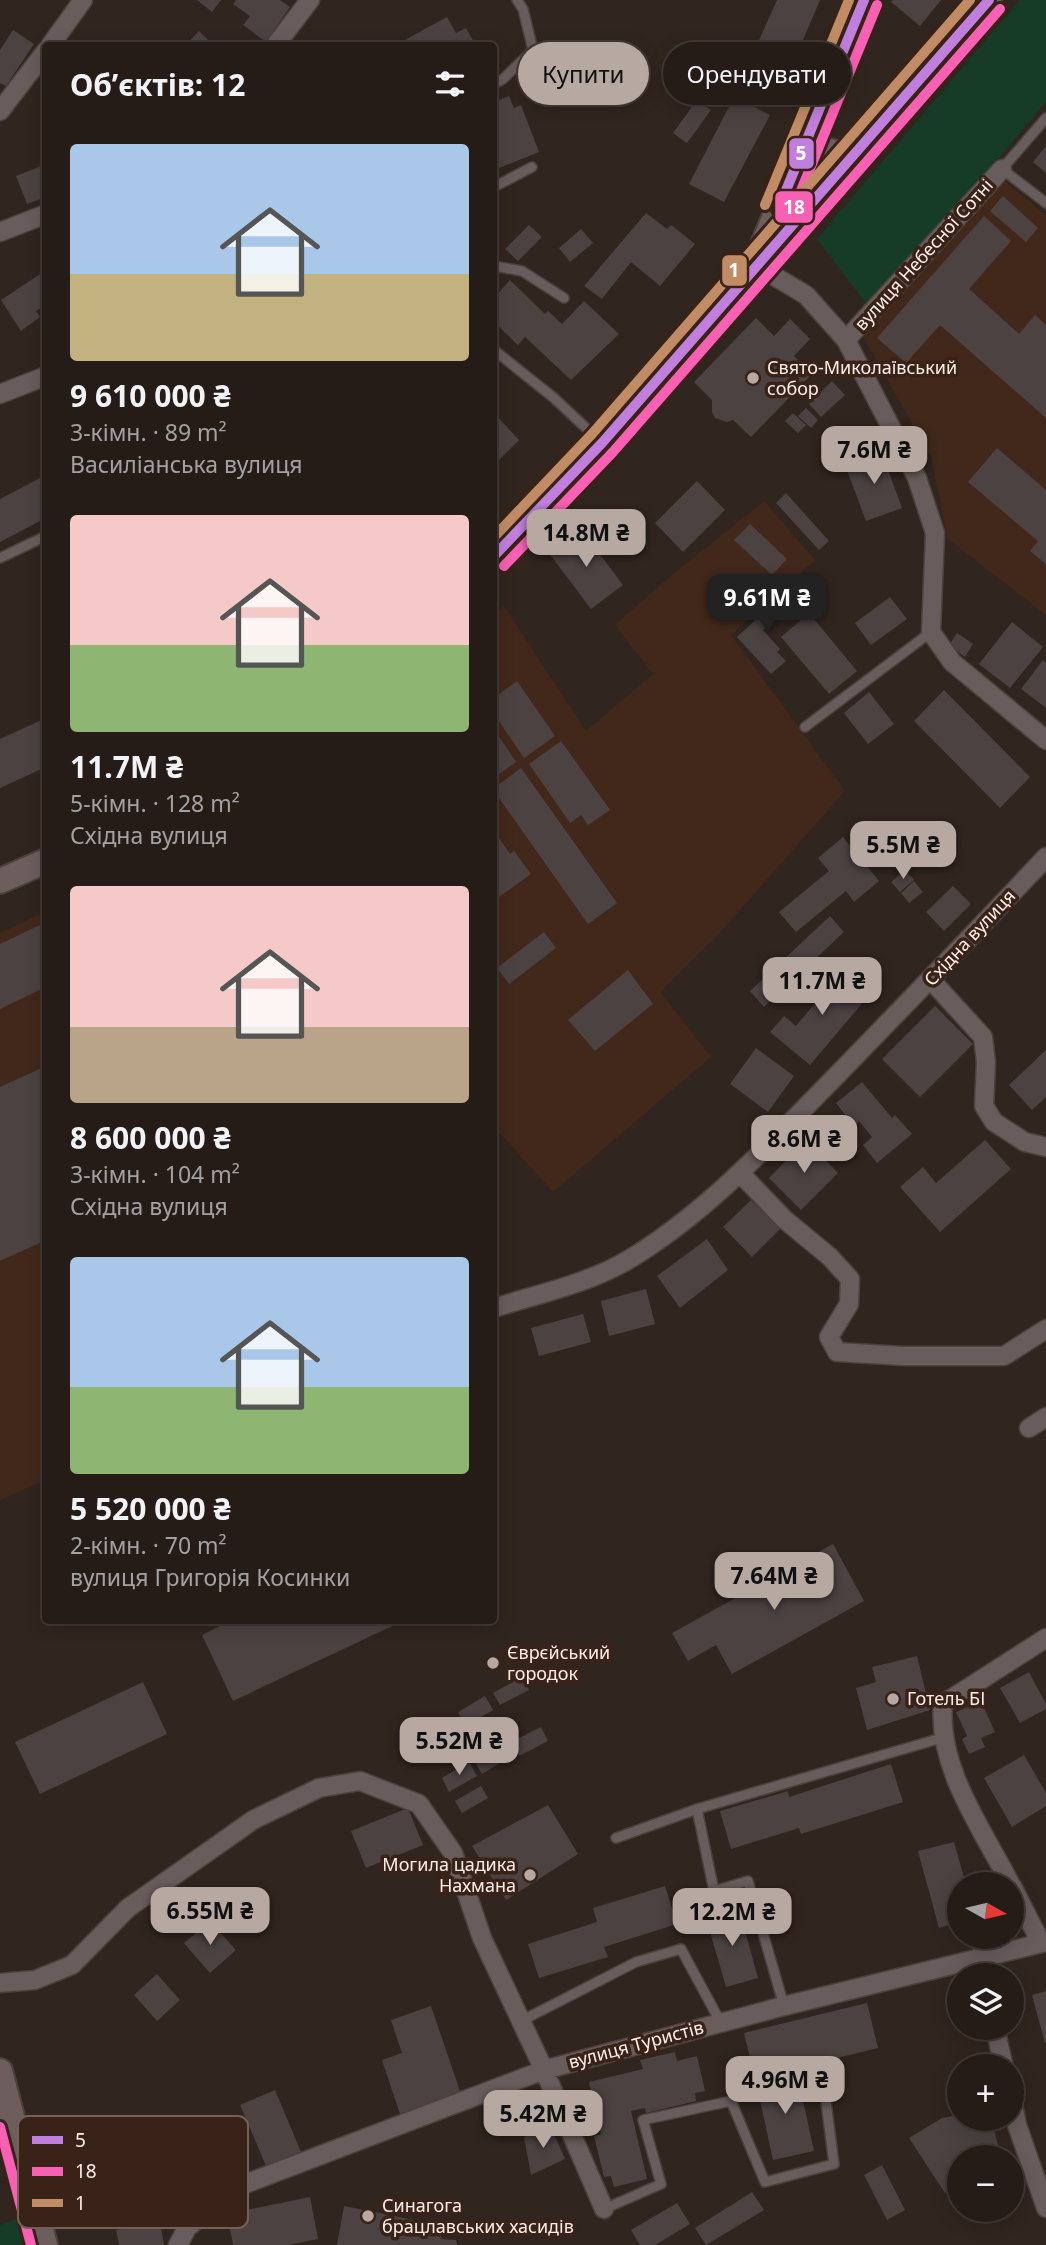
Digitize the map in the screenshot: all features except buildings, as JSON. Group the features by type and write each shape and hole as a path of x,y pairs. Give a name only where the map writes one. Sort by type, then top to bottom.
{"main road":[{"path":"753,270 864,0"},
{"path":"497,553 530,522 602,443 989,0"},
{"path":"805,145 853,157"},
{"path":"0,880 42,863"},
{"path":"0,2070 18,2140"},
{"path":"41,2228 45,2245"}],"street":[{"path":"53,42 83,0"},
{"path":"278,42 310,0"},
{"path":"0,111 42,56"},
{"name":"вулиця Небесної Сотні","path":"846,341 1002,169"},
{"path":"0,232 42,216"},
{"path":"753,270 774,276 806,295 846,341 916,478 935,533 931,632 952,662 1046,740"},
{"path":"0,394 42,378"},
{"name":"Східна вулиця","path":"497,1307 576,1283 625,1262 651,1245 741,1174 1046,858"},
{"path":"931,980 983,1037 986,1062 984,1106 994,1122 1025,1142 1046,1147"},
{"path":"741,1174 784,1219 830,1257 850,1279 849,1304 829,1337 838,1352 903,1356 1004,1356 1046,1329"},
{"path":"1029,1428 1046,1417"},
{"path":"1004,1872 953,1772 943,1730 943,1704 1046,1638"},
{"path":"0,1983 35,1980 72,1965 128,1908 253,1820 319,1788 359,1781 419,1804 453,1853 482,1938 544,2070 604,2209"},
{"path":"1024,1908 1043,1942"},
{"name":"вулиця Туристів","path":"248,2183 544,2070 785,2006 1043,1942"},
{"path":"979,1957 981,1963"},
{"path":"1022,2131 1046,2208"},
{"name":"вулиця Туристів","path":"178,2245 187,2228"}],"lane":[{"path":"497,82 533,50 523,9 517,0"},
{"path":"1046,118 1002,169 1046,203"},
{"path":"497,185 532,167"},
{"path":"497,267 522,271 564,298"},
{"path":"497,352 554,398 602,443"},
{"path":"0,558 42,538"},
{"path":"805,727 931,632"},
{"path":"616,1838 697,1809 943,1730"},
{"path":"697,1809 714,1891 748,1881 785,2006"},
{"path":"521,2021 636,1962 681,1949 721,2023"},
{"path":"604,2209 660,2184 643,2120 731,2101 765,2182 834,2164 826,2102"}],"shaded area":[{"path":"1002,179 1046,215 1046,615 948,539 931,457 861,333"},
{"path":"764,501 815,560 731,635 845,791 716,937 660,992 711,1057 553,1192 499,1132 497,1134 497,612 504,606 586,731 653,674 615,625"},
{"path":"42,913 42,1481 0,1500 0,933"}],"green space":[{"path":"1020,0 1046,0 1046,102 871,310 817,239"},
{"path":"18,2218 18,2228 33,2228 40,2245 0,2245 0,2225"}],"transit line":[{"name":"1","path":"765,205 849,0"},
{"name":"5","path":"778,210 864,0"},
{"name":"1","path":"497,534 592,434 970,0"},
{"name":"5","path":"497,553 602,443 989,0"},
{"name":"18","path":"791,215 877,5"},
{"name":"18","path":"504,566 613,452 1000,9"},
{"name":"18","path":"0,2127 18,2196"},
{"name":"18","path":"27,2228 31,2245"}],"place":[{"name":"Свято-Миколаївський собор","path":"753,378"},
{"name":"Єврєйський городок","path":"493,1663"},
{"name":"Готель БІ","path":"893,1699"},
{"name":"Могила цадика Нахмана","path":"530,1875"},
{"name":"Синагога брацлавських хасидів","path":"368,2216"}]}
